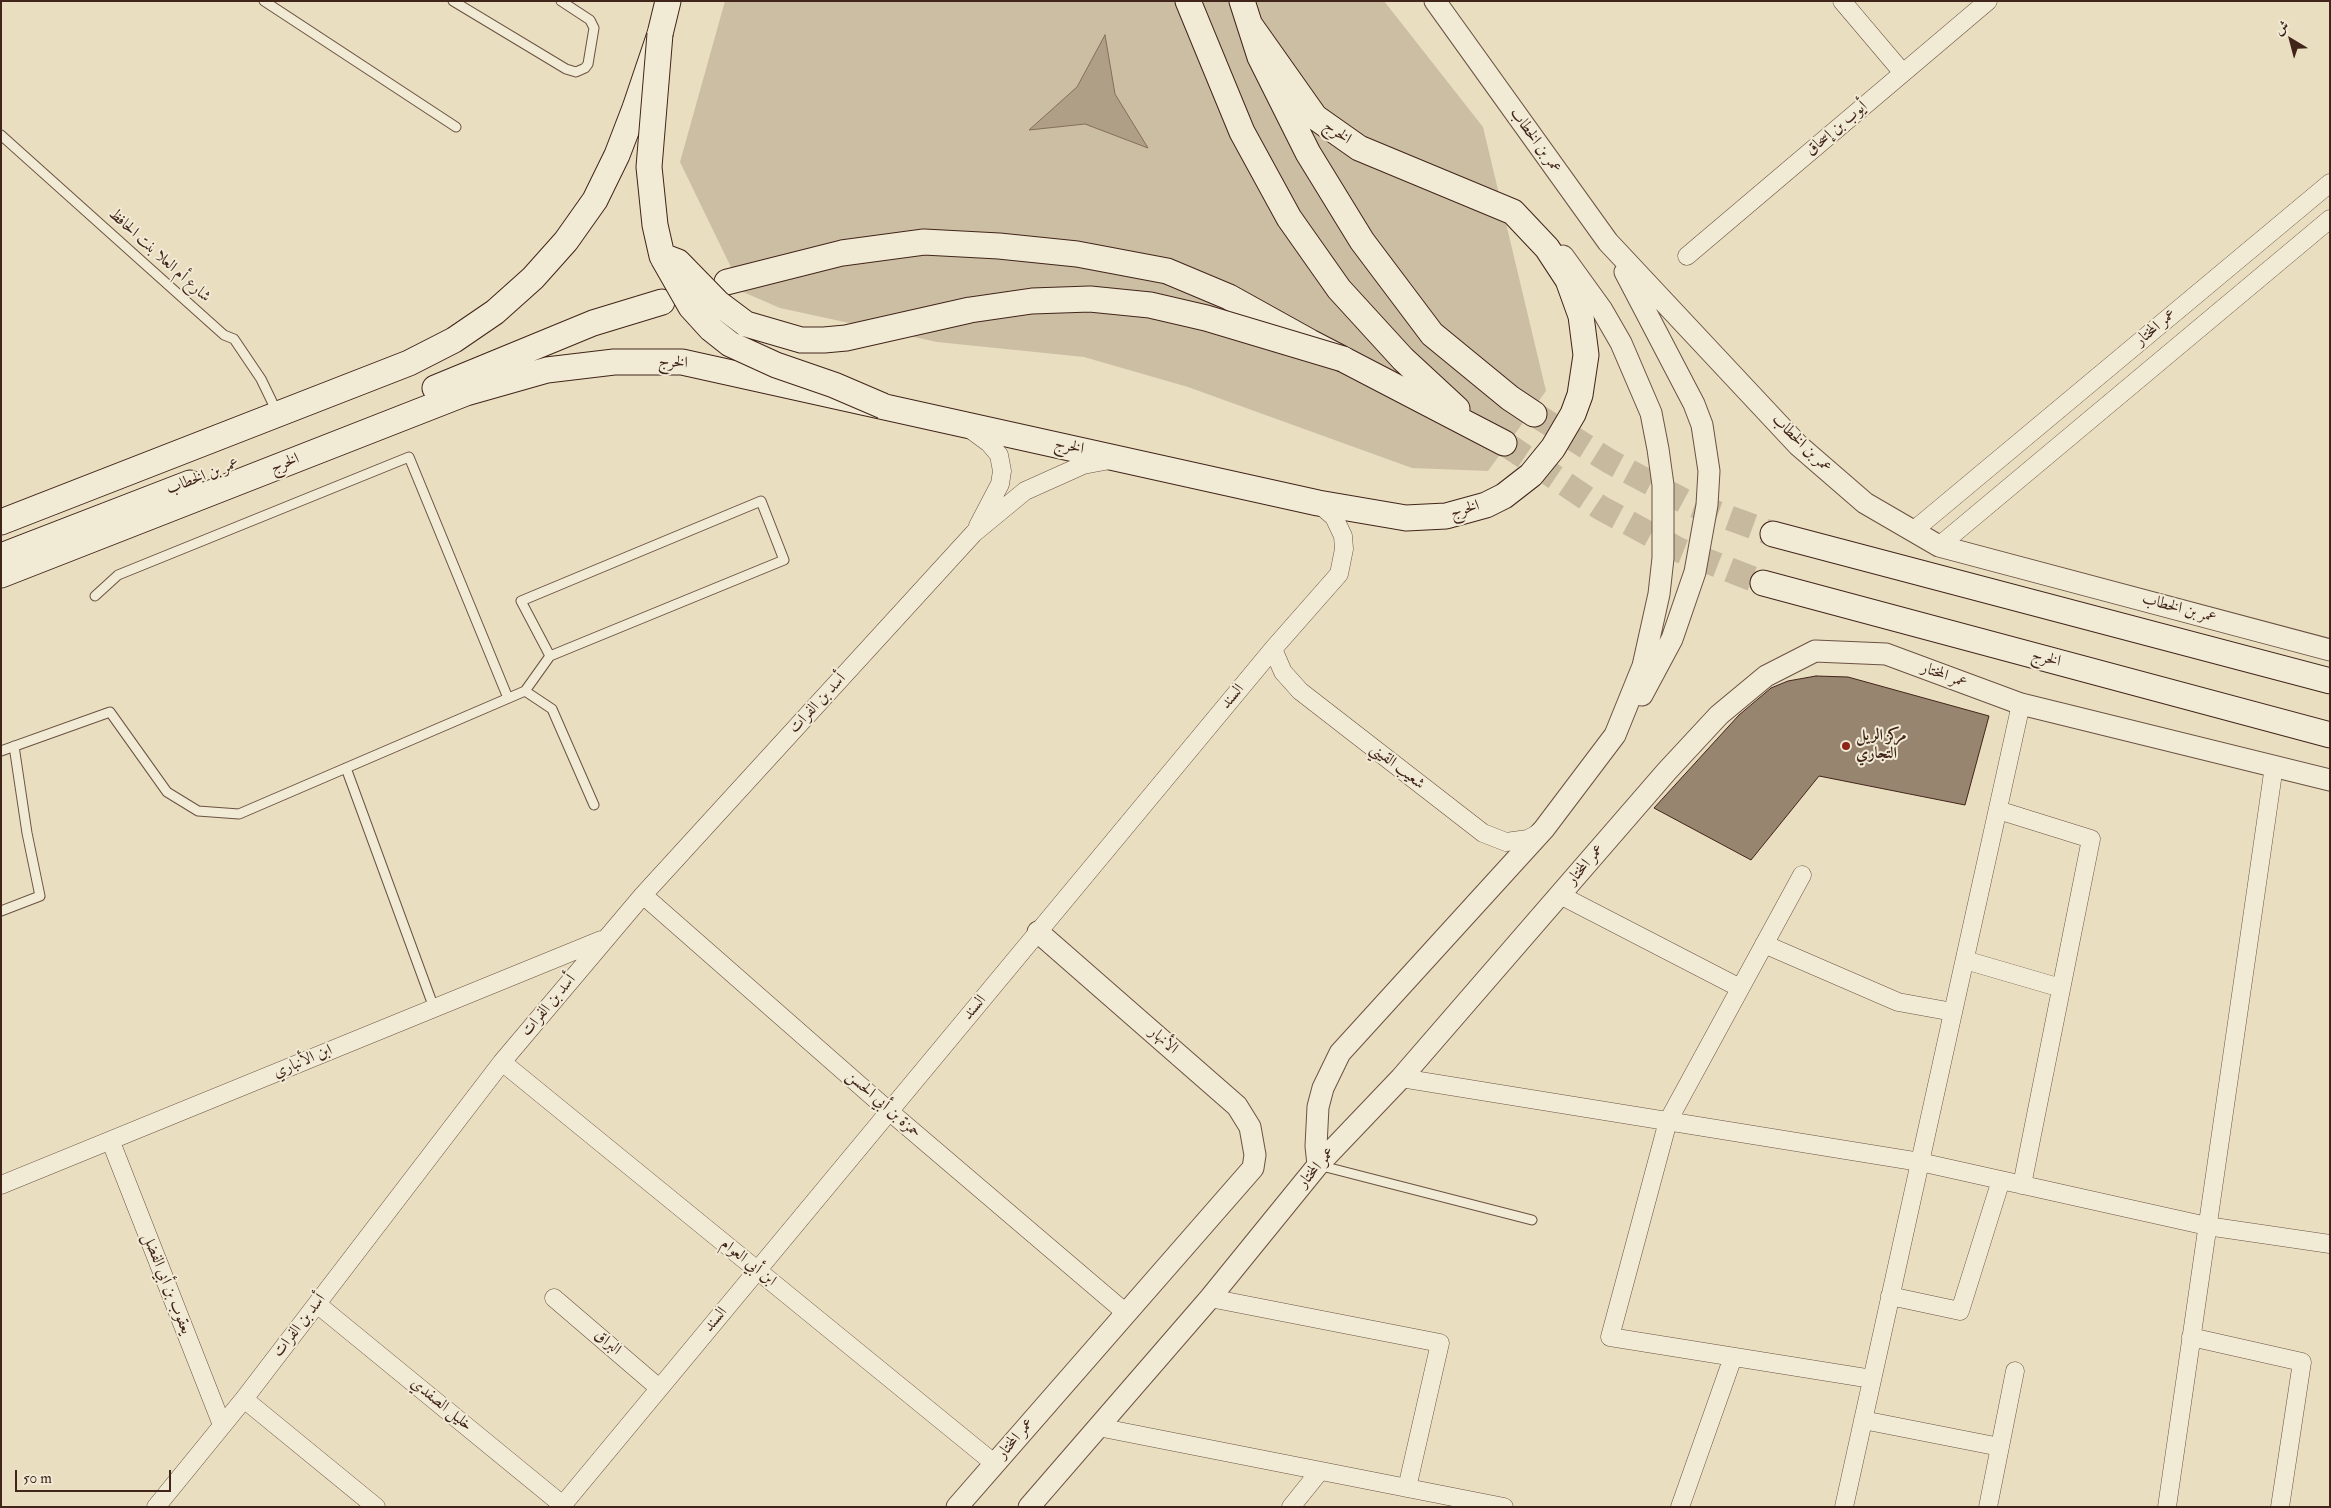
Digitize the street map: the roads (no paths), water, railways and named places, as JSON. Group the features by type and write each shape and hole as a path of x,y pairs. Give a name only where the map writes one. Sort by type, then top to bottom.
{"main road":[{"path":"1,522 409,363 454,340 495,312 533,278 566,241 598,192 618,155 660,34 668,1"},
{"path":"1242,1 1260,57 1308,152 1362,241 1432,334 1510,398 1534,414"},
{"path":"727,282 842,253 924,242 999,246 1077,254 1167,271 1229,297 1343,360 1504,443 1459,411 1403,359 1339,288 1290,218 1242,132 1188,3"},
{"name":"الخرج","path":"1,576 466,393 547,370 614,362 682,362 1318,503 1406,518 1426,518 1466,512 1492,502 1518,486 1542,462 1560,437 1573,414 1584,375 1585,336 1582,316 1568,280 1559,264 1513,212 1359,148 1315,117 1250,25"},
{"path":"660,34 649,166 654,225 662,256 691,307 711,329 730,344 776,365 834,385 883,406"},
{"path":"662,256 678,262 718,304 746,324 801,340 846,338 970,310 1032,301 1090,299 1150,305 1206,318 1343,360"},
{"name":"عمر بن الخطاب","path":"1,556 433,388 593,323 662,302"},
{"path":"1773,534 2330,681"},
{"name":"الخرج","path":"1762,583 2330,735"}],"street":[{"name":"عمر بن الخطاب","path":"1435,1 1608,242 1798,445 1865,503 1939,546 2330,650"},
{"path":"1842,1 1903,73"},
{"name":"أيوب بن إسحاق","path":"1687,256 1988,1"},
{"name":"عمر المختار","path":"1913,531 2330,183"},
{"path":"1513,212 1530,222 1556,246 1602,310 1638,377 1651,413 1657,440 1663,485 1664,521 1660,594 1643,666 1615,734"},
{"name":"عمر المختار","path":"1939,546 2330,218"},
{"path":"1318,1165 1316,1126 1318,1107 1323,1088 1340,1053 1544,829 1615,734 1656,672 1686,604 1702,539 1709,471 1702,426 1694,404 1644,305 1608,242"},
{"name":"أسد بن الفرات","path":"963,424 989,443 998,455 1002,471 1000,484 974,533"},
{"name":"أسد بن الفرات","path":"156,1507 318,1304 502,1062 604,939 974,533 1025,491 1083,465 1117,458"},
{"name":"السند","path":"563,1506 1273,649 1339,574 1343,562 1344,549 1339,526 1327,509 1318,503"},
{"name":"شعيب القيني","path":"1273,649 1283,672 1295,687 1483,833 1498,840 1517,842 1528,839 1544,829"},
{"name":"عمر المختار","path":"1029,1507 1210,1298 1318,1165 1401,1078 1719,715 1766,676 1815,651 1886,654 2021,704 2330,780"},
{"path":"1844,1507 2021,704"},
{"path":"2167,1507 2274,766"},
{"path":"1998,810 2091,840 2022,1185"},
{"path":"1802,875 1668,1121 1610,1337 1872,1379"},
{"name":"حمزة بن أبي الحسن","path":"643,895 889,1111 1126,1313"},
{"path":"1560,895 1740,988"},
{"name":"الأنهار","path":"1038,932 1237,1106 1250,1127 1254,1141 1252,1168"},
{"name":"ابن الأنباري","path":"1,1185 111,1142 604,939"},
{"path":"1764,944 1898,1002 1953,1012"},
{"path":"1965,960 2061,988"},
{"name":"ابن أبي العوام","path":"502,1062 995,1464"},
{"path":"1401,1078 1920,1162 2207,1226 2330,1244"},
{"name":"يعقوب بن أبي الفضل","path":"111,1142 222,1425"},
{"name":"عمر المختار","path":"957,1507 1252,1168"},
{"path":"1890,1296 1960,1310 2001,1180"},
{"name":"البراق","path":"554,1298 659,1388"},
{"path":"1210,1298 1440,1343 1407,1488"},
{"name":"خليل الصفدي","path":"318,1304 563,1506"},
{"path":"2191,1338 2302,1362 2280,1507"},
{"path":"1680,1507 1733,1357"},
{"path":"1988,1507 2015,1371"},
{"path":"244,1399 376,1507"},
{"path":"1863,1420 2000,1446"},
{"path":"1098,1427 1407,1488 1473,1504 1504,1507"},
{"path":"1291,1507 1320,1471"}],"lane":[{"path":"264,1 456,127"},
{"path":"453,1 566,69 576,72 585,68 588,64 594,28 590,20 561,1"},
{"name":"شارع أم العلا بنت الحافظ","path":"1,135 224,335 234,340 261,379 277,414"},
{"path":"95,596 118,575 409,457 508,698"},
{"path":"1,751 110,712 167,792 198,811 239,814 525,691 550,656 784,560 761,501 521,601 550,656"},
{"path":"525,691 552,709 594,805"},
{"path":"1,911 40,896 27,833 14,746"},
{"path":"346,768 434,1008"},
{"path":"1318,1165 1532,1220"}],"tunnel":[{"path":"1534,414 1609,461 1686,502 1773,534"},
{"path":"1504,443 1601,508 1679,550 1763,583"}],"place":[{"name":"مركز الريل التجاري","path":"1846,746"}]}
